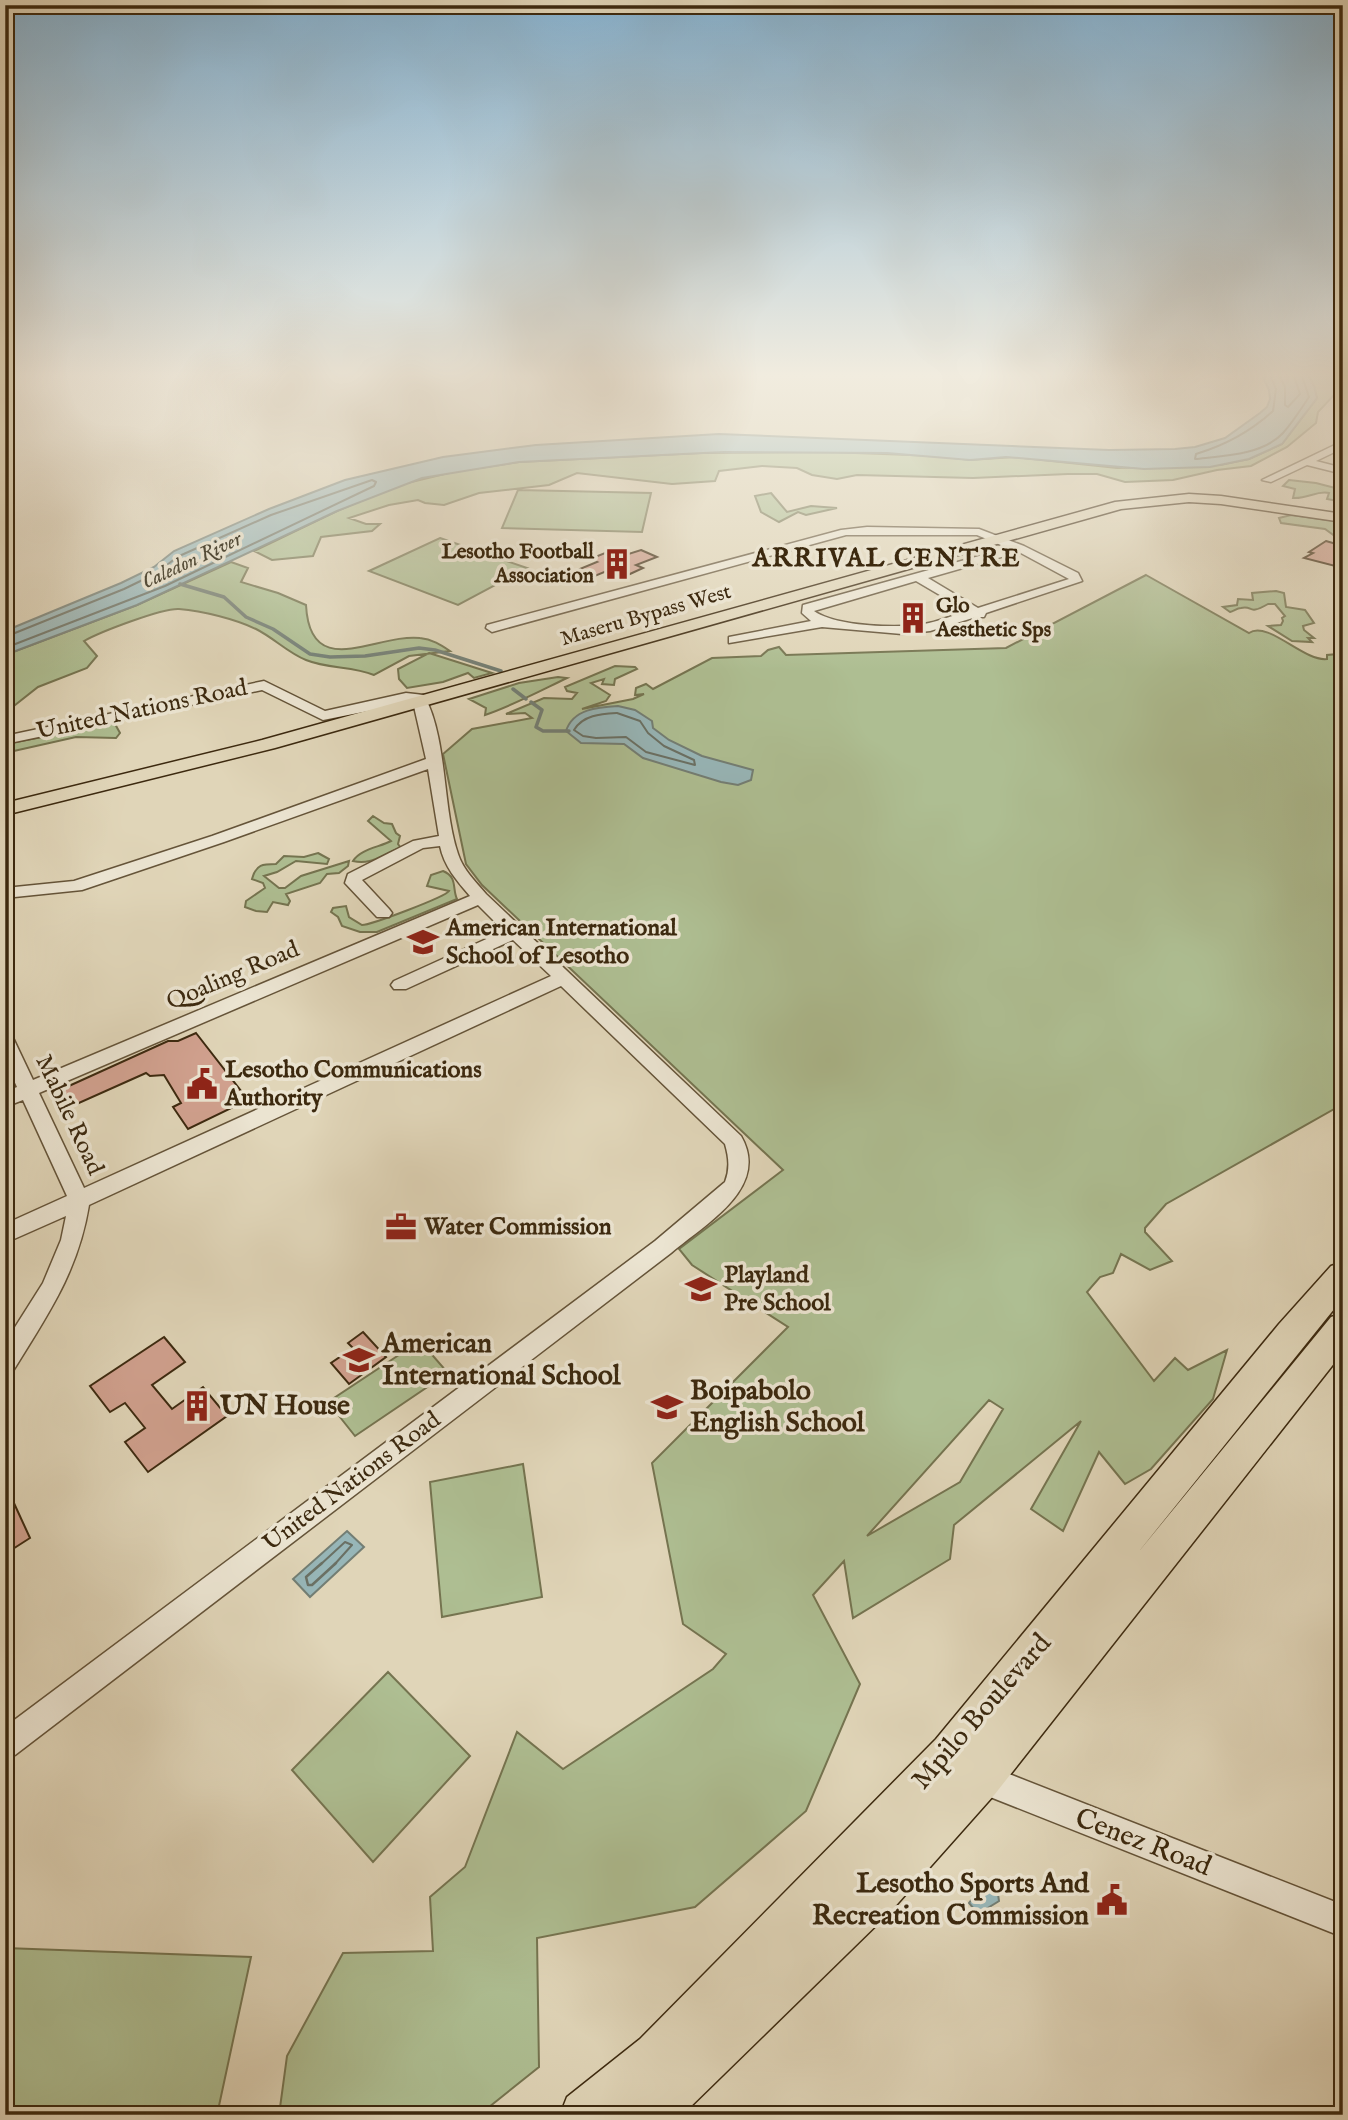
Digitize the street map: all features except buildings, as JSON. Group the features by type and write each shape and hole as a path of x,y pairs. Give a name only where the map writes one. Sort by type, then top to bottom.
{"highway":[{"name":"Mpilo Boulevard","path":"646,2115 875,1895 965,1767 1292,1334 1343,1275"},
{"name":"Mpilo Boulevard","path":"585,2115 657,2056 965,1767 1343,1327"}],"main road":[{"name":"Maseru Bypass West","path":"5,809 268,744 1120,505 1167,500 1221,500 1343,518"}],"street":[{"path":"1267,480 1285,472"},
{"path":"492,628 845,532 867,530 979,532 1020,548 1074,576 1076,581 980,614 930,627 902,630 822,623 734,640"},
{"path":"822,623 808,613 807,608 1020,548"},
{"path":"918,577 980,614"},
{"name":"United Nations Road","path":"5,740 264,685 271,686 323,716 406,697 419,698 422,701 450,855 461,875 480,898 734,1141 740,1160 739,1175 733,1186 663,1247 5,1745"},
{"path":"5,894 76,886 218,839 433,762"},
{"path":"383,913 353,883 354,878 419,844 447,840"},
{"name":"Qoaling Road","path":"5,1100 480,898"},
{"path":"400,985 516,932"},
{"path":"5,1234 564,978"},
{"name":"Mabile Road","path":"5,1040 79,1200 72,1240 52,1287 5,1364"},
{"name":"Cenez Road","path":"965,1767 1343,1921"}],"green space":[{"path":"453,472 719,472 715,481 672,484 577,473 549,485 479,493 444,505 418,500 389,505 349,518 366,524 380,524 372,531 321,537 313,556 272,560 254,551 399,485"},
{"path":"805,472 1208,472 1173,480 1125,482 1097,474 973,478 857,475 837,479"},
{"path":"1289,480 1343,490 1343,502 1327,499 1329,493 1325,492 1293,498 1295,489 1283,486"},
{"path":"518,490 651,493 642,532 502,528"},
{"path":"771,493 787,512 811,506 837,508 806,515 798,512 779,522 761,512 755,496"},
{"path":"1291,515 1343,522 1343,542 1325,529 1281,523 1279,518"},
{"path":"440,538 527,568 458,605 369,571"},
{"path":"231,562 248,568 241,582 306,605 310,629 319,642 332,648 348,649 403,638 420,638 450,651 409,656 374,675 306,660 256,629 229,619 179,609 171,610 131,621 84,641 97,656 87,668 38,687 5,713 5,655 137,605"},
{"path":"1146,575 1249,633 1266,632 1318,658 1327,659 1327,655 1338,654 1343,650 1343,667 1335,668 1337,673 1343,675 1343,1104 1166,1204 1145,1228 1145,1232 1172,1261 1150,1270 1121,1254 1113,1273 1100,1277 1087,1292 1154,1381 1175,1358 1188,1370 1227,1350 1213,1399 1151,1469 1125,1484 1099,1452 1063,1531 1031,1509 1081,1421 954,1525 950,1559 853,1618 844,1561 813,1595 860,1684 806,1811 695,1907 537,1938 539,2067 479,2115 279,2115 287,2056 343,1953 433,1951 430,1897 465,1867 517,1732 563,1769 713,1669 726,1654 683,1624 652,1463 788,1327 692,1265 679,1249 783,1170 482,885 466,864 443,754 472,729 532,718 525,713 506,714 544,698 572,699 577,693 567,691 565,687 615,666 637,669 615,679 614,685 602,684 604,679 591,683 610,695 606,701 582,709 633,699 644,694 635,695 636,688 646,684 653,689 712,658 761,656 768,650 779,647 786,655 1006,648","holes":["989,1400 1003,1409 960,1482 867,1536"]},
{"path":"1252,593 1284,593 1286,607 1305,610 1314,623 1303,626 1314,638 1308,638 1312,642 1292,641 1268,626 1281,625 1285,616 1275,604 1254,610 1245,607 1230,612 1223,607 1237,605 1238,599 1253,600"},
{"path":"429,653 492,673 474,678 468,673 443,682 407,688 399,679 398,669"},
{"path":"567,678 485,715 486,708 469,699 519,683"},
{"path":"100,723 115,724 120,733 116,738 76,737 5,753 5,744 85,729"},
{"path":"373,816 384,823 392,824 400,836 398,844 401,848 366,862 353,861 365,851 391,841 368,821"},
{"path":"318,853 329,859 327,864 296,861 264,876 279,888 285,888 301,876 349,861 348,866 339,873 327,874 320,883 286,894 290,901 288,905 273,902 267,912 245,907 246,901 265,888 263,883 252,879 258,868 276,864 284,856 304,857"},
{"path":"443,871 453,880 457,899 377,932 360,932 342,926 338,917 331,912 333,908 346,906 349,917 362,925 392,916 449,891 427,886 431,875"},
{"path":"420,1341 448,1373 355,1436 328,1402"},
{"path":"523,1464 542,1597 442,1617 430,1482"},
{"path":"388,1672 470,1756 373,1862 292,1770"},
{"path":"5,1948 251,1957 217,2115 5,2115"}],"water":[{"name":"Caledon River","path":"379,472 459,472 422,478 337,511 137,605 5,655 5,631 121,583 154,567 174,551 269,509 345,480"},
{"path":"618,706 635,710 652,721 653,728 669,740 702,756 753,770 751,780 738,785 721,782 643,758 624,744 581,743 566,731 569,724 580,714"},
{"path":"347,1531 364,1547 310,1597 293,1579"},
{"path":"988,1879 997,1887 999,1901 978,1914 969,1903"}],"waterway":[{"name":"Caledon River","path":"180,584 224,597 246,617 273,629 310,654 330,657 365,656 419,648 435,650 501,671"},
{"path":"513,689 526,699"},
{"path":"531,702 542,710 536,727 543,731 569,731"}],"place":[{"name":"Lesotho Football Association","path":"617,564"},
{"name":"Glo Aesthetic Sps","path":"913,618"},
{"name":"American International School of Lesotho","path":"423,942"},
{"name":"Lesotho Communications Authority","path":"202,1084"},
{"name":"Water Commission","path":"401,1227"},
{"name":"Playland Pre School","path":"701,1289"},
{"name":"American International School","path":"359,1360"},
{"name":"UN House","path":"197,1406"},
{"name":"Boipabolo English School","path":"667,1407"},
{"name":"Lesotho Sports And Recreation Commission","path":"1112,1900"}],"district":[{"name":"ARRIVAL CENTRE","path":"887,558"}]}
